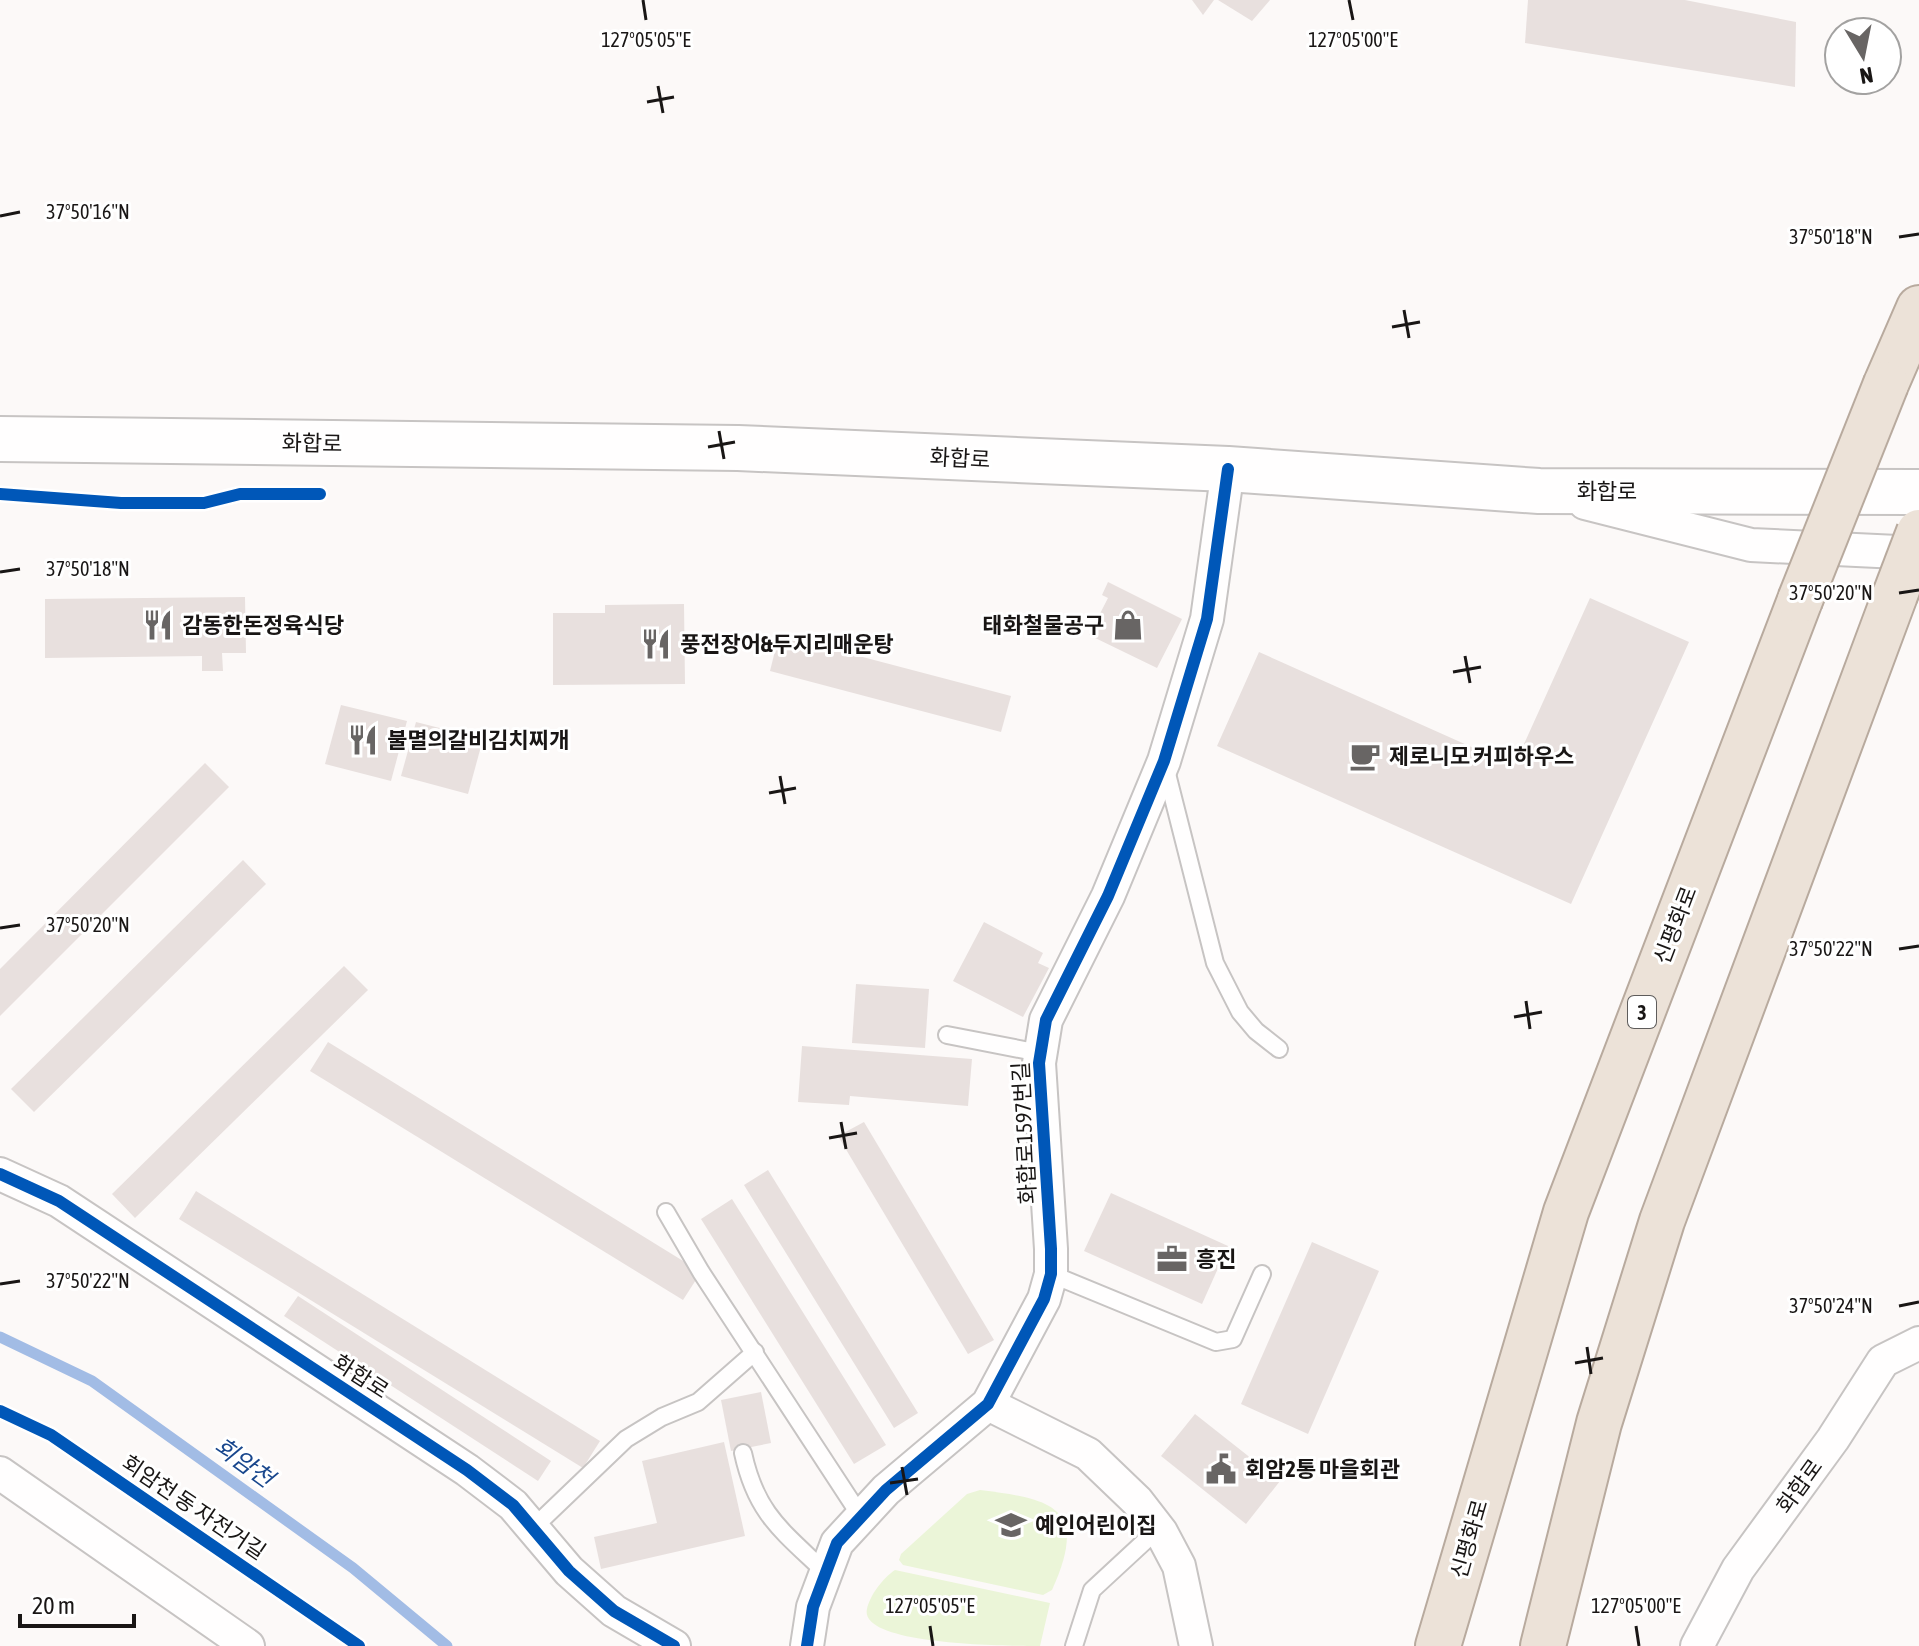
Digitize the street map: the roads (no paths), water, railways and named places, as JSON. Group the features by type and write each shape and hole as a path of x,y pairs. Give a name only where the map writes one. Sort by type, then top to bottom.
{"highway":[{"path":"1893,370 1919,284"},
{"name":"신평화로","path":"1438,1646 1566,1212 1800,600 1919,308"},
{"path":"1543,1646 1599,1423 1662,1221 1919,532"}],"main road":[{"name":"화합로","path":"0,439 738,448 1228,469 1539,491 1919,492"}],"street":[{"name":"화합로1597번길","path":"807,1646 824,1571 837,1543 860,1515 988,1404 1017,1355 1044,1299 1051,1274 1040,1053 1046,1020 1108,896 1164,761 1207,619 1228,469"},
{"path":"1539,491 1751,545 1919,553"},
{"name":"화합로","path":"0,1174 59,1201 435,1448 513,1505 569,1571 614,1611 674,1646"},
{"name":"화합로","path":"1697,1646 1738,1569 1833,1439 1883,1361 1919,1343"},
{"path":"988,1404 1088,1454 1137,1501 1158,1529 1179,1566 1196,1646"},
{"path":"0,1473 248,1646"}],"lane":[{"path":"1164,761 1215,963 1240,1012 1256,1031 1279,1049"},
{"path":"947,1035 1040,1053"},
{"path":"666,1212 860,1515"},
{"path":"1051,1274 1216,1342 1226,1343 1233,1339 1262,1274"},
{"path":"532,1529 626,1439 662,1417 698,1402 755,1352"},
{"path":"743,1453 750,1485 759,1505 824,1571"},
{"path":"1074,1646 1092,1590 1158,1529"}],"waterway":[{"name":"회암천","path":"0,1337 92,1381 353,1568 447,1646"}],"place":[{"name":"감동한돈정육식당","path":"158,625"},
{"name":"태화철물공구","path":"1128,625"},
{"name":"풍전장어&두지리매운탕","path":"656,644"},
{"name":"불멸의갈비김치찌개","path":"363,740"},
{"name":"제로니모 커피하우스","path":"1365,756"},
{"name":"흥진","path":"1172,1259"},
{"name":"회암2통 마을회관","path":"1221,1469"},
{"name":"예인어린이집","path":"1011,1525"}]}
